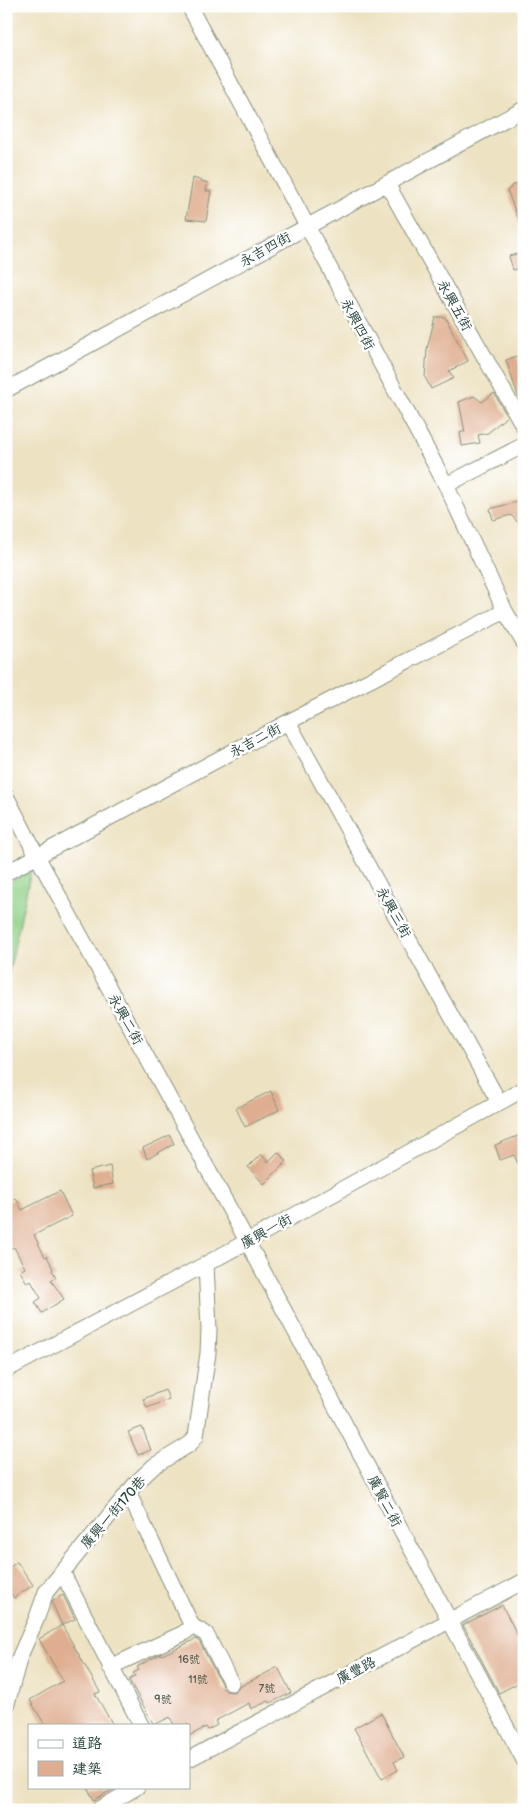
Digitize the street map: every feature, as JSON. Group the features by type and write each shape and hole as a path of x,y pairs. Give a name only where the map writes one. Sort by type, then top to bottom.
{"street":[{"name":"永興四街","path":"189,6 446,485 505,611 524,643"},
{"name":"永吉四街","path":"6,390 306,227 522,113"},
{"name":"永興五街","path":"387,184 524,427"},
{"path":"446,485 524,445"},
{"name":"永吉二街","path":"6,873 288,722 505,611"},
{"name":"永興三街","path":"288,722 499,1102"},
{"name":"永興二街","path":"6,796 247,1241"},
{"name":"廣興一街","path":"6,1370 206,1264 524,1088"},
{"name":"廣賢二街","path":"247,1241 524,1760"},
{"name":"廣興一街170巷","path":"6,1707 20,1656 46,1592 128,1492 154,1466 183,1449 196,1436 208,1353 209,1329 206,1264"},
{"path":"128,1492 192,1626 206,1634 231,1683"},
{"path":"62,1572 140,1724"},
{"name":"廣豐路","path":"190,1758 524,1581"},
{"path":"110,1667 184,1633 192,1626"},
{"path":"98,1810 136,1788"}],"green space":[{"path":"31,871 6,986 6,884"}],"building":[{"path":"193,178 208,183 206,191 211,191 206,221 186,219"},
{"path":"524,181 523,231 507,190 511,186"},
{"path":"524,252 524,267 513,270 509,256"},
{"path":"435,317 445,317 468,361 449,371 454,378 431,389 425,377 427,349"},
{"path":"517,356 519,364 524,362 524,407 519,399 506,360"},
{"path":"494,393 507,416 488,433 478,435 480,443 462,446 460,432 465,432 459,402 474,396 482,402"},
{"path":"524,500 524,529 511,515 493,520 490,509"},
{"path":"271,1091 279,1110 245,1127 236,1108"},
{"path":"170,1135 174,1144 147,1159 143,1148"},
{"path":"520,1135 524,1146 524,1177 514,1155 500,1160 495,1145"},
{"path":"278,1152 287,1161 264,1184 248,1167 261,1154 268,1162"},
{"path":"110,1166 113,1184 93,1188 89,1171"},
{"path":"60,1191 72,1216 34,1235 53,1269 56,1277 51,1280 64,1299 42,1313 35,1302 41,1298 31,1281 27,1283 20,1271 25,1268 14,1247 10,1249 6,1242 6,1203 16,1198 22,1210"},
{"path":"165,1390 169,1399 147,1408 143,1399"},
{"path":"142,1427 151,1450 138,1455 128,1432"},
{"path":"17,1562 33,1585 14,1598 6,1586 6,1570"},
{"path":"63,1595 75,1619 62,1625 52,1603 53,1600"},
{"path":"502,1605 524,1648 524,1680 499,1693 463,1625"},
{"path":"62,1625 100,1692 95,1694 112,1724 44,1724 30,1700 63,1681 39,1639"},
{"path":"196,1639 199,1641 226,1691 235,1692 239,1687 278,1667 291,1693 251,1709 249,1703 215,1721 217,1725 208,1730 206,1727 190,1735 190,1724 174,1724 170,1717 153,1724 129,1680 135,1676 133,1673 139,1670 137,1667"},
{"path":"381,1713 404,1757 394,1762 398,1770 382,1779 354,1728"},
{"path":"88,1788 115,1788 94,1800"}]}
